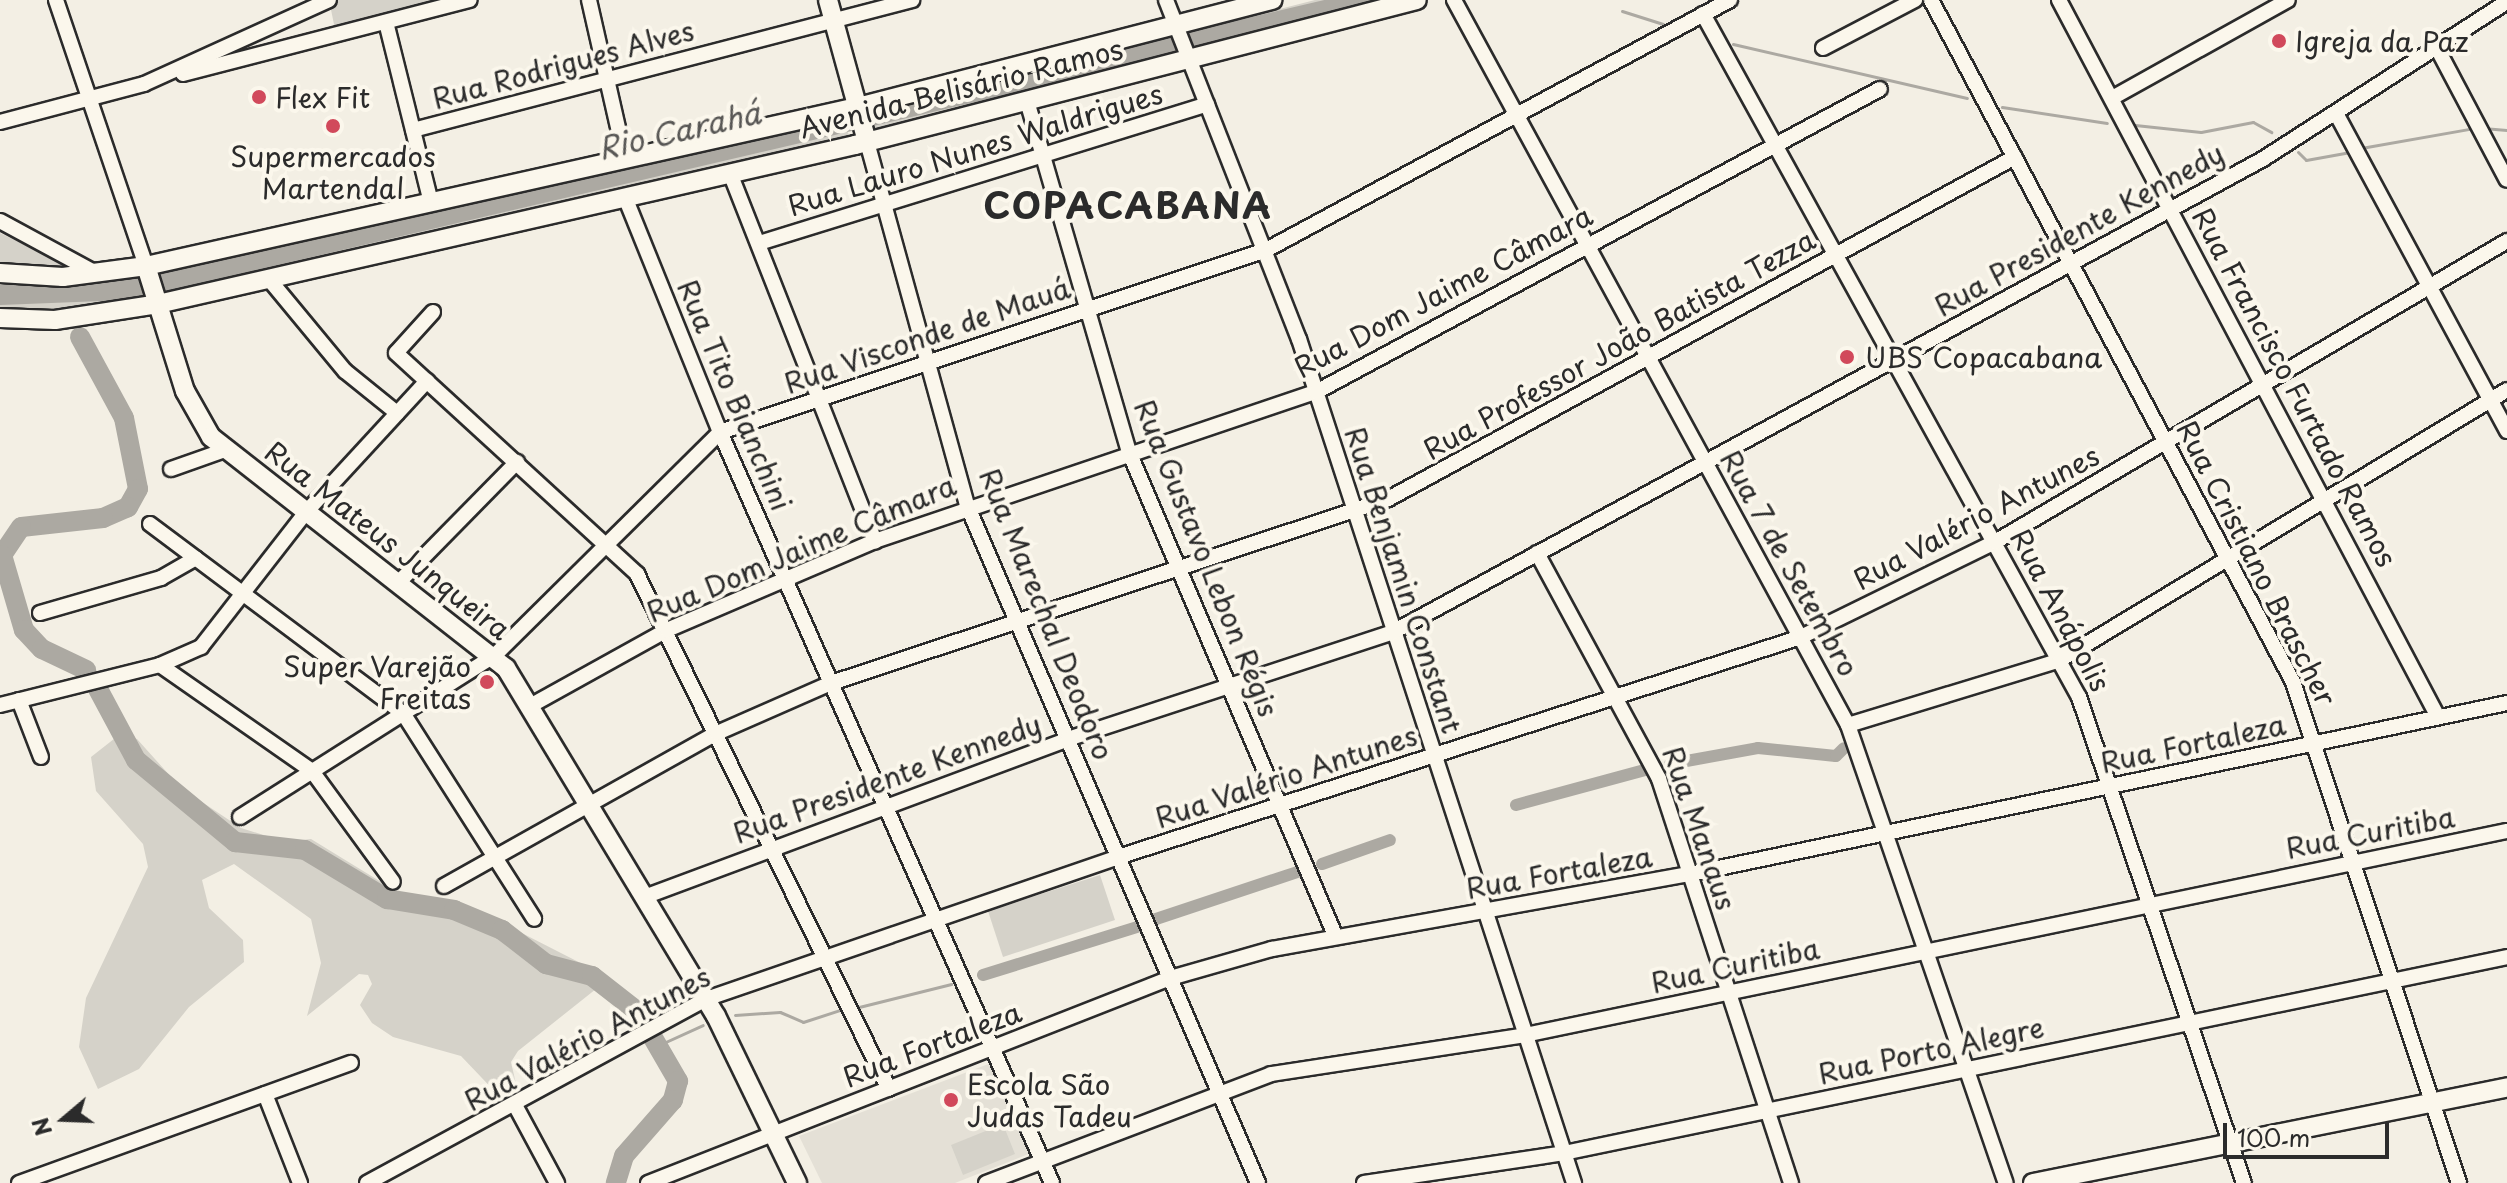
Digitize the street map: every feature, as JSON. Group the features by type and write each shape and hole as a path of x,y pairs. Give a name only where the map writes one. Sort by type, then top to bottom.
{"main road":[{"name":"Rua Marechal Deodoro","path":"828,0 866,139"},
{"name":"Avenida Belisário Ramos","path":"0,273 98,274 147,269 431,202 858,111 1178,30 1273,0"},
{"name":"Avenida Belisário Ramos","path":"0,318 55,320 268,278 730,173 1027,101 1188,56 1417,0"},
{"name":"Rua Mateus Junqueira","path":"147,269 191,409 225,450 495,655 530,706 706,999 797,1183"},
{"path":"2033,1183 2232,1149 2435,1108 2507,1087"},
{"path":"2435,1108 2507,1100"},
{"path":"2094,1183 2232,1149"}],"street":[{"name":"Rua Mateus Junqueira","path":"56,0 147,269"},
{"path":"144,84 329,0"},
{"path":"0,122 469,0"},
{"path":"589,0 625,159"},
{"name":"Rua Rodrigues Alves","path":"413,130 912,0"},
{"name":"Rua Benjamin Constant","path":"1166,0 1266,250 1316,392 1574,1183"},
{"name":"Rua 7 de Setembro","path":"1454,0 1848,725 1890,833 2006,1183"},
{"name":"Rua Visconde de Mauá","path":"240,817 495,655 720,432 927,360 1266,250 1730,0"},
{"path":"1823,48 1915,0"},
{"name":"Rua Cristiano Brascher","path":"1931,0 2229,558 2317,744 2459,1183"},
{"name":"Rua Francisco Furtado Ramos","path":"2059,0 2327,499 2437,715"},
{"path":"2112,98 2282,2"},
{"name":"Rua Presidente Kennedy","path":"644,897 1068,739 1393,632 2337,115 2507,2"},
{"name":"Rua Anápolis","path":"1703,14 2060,660 2113,787 2244,1183"},
{"path":"386,22 431,202"},
{"path":"2437,48 2507,180"},
{"name":"Rua Dom Jaime Câmara","path":"530,706 667,630 875,541 967,505 1316,392 1880,89"},
{"name":"Rua Gustavo Lebon Régis","path":"1027,101 1129,452 1335,935"},
{"name":"Rua Lauro Nunes Waldrigues","path":"759,243 1207,104"},
{"path":"2337,115 2507,431"},
{"name":"Rua Marechal Deodoro","path":"866,139 967,505 1258,1183"},
{"name":"Rua Professor João Batista Tezza","path":"444,886 586,803 717,733 831,683 1016,619 1355,511 1649,358 2015,157"},
{"path":"730,173 822,396 875,541"},
{"name":"Rua Tito Bianchini","path":"625,197 720,432 1052,1183"},
{"path":"0,221 98,274"},
{"name":"Rua Valério Antunes","path":"367,1183 644,1037 706,999 1118,857 1801,637 1995,542 2507,241"},
{"path":"268,278 345,371 397,413"},
{"path":"433,312 396,353 637,574 889,1089"},
{"path":"0,705 160,665 201,647 246,596 307,511 427,381"},
{"path":"1848,725 2060,660 2507,390"},
{"path":"171,469 225,450"},
{"path":"400,581 517,462"},
{"path":"150,524 403,713 534,919"},
{"name":"Rua Manaus","path":"1537,553 1618,696 1659,779 1791,1183"},
{"path":"40,613 161,578 196,558"},
{"path":"160,665 312,771 393,882"},
{"path":"19,700 41,757"},
{"name":"Rua Fortaleza","path":"648,1183 672,1179 773,1134 1170,978 1335,935 1485,913 1690,874 2317,744 2437,715 2507,703"},
{"name":"Rua Curitiba","path":"986,1183 1219,1091 1317,1064 1525,1035 2507,831"},
{"name":"Rua Porto Alegre","path":"1364,1183 1564,1153 2507,957"},
{"path":"19,1183 351,1063"},
{"path":"265,1094 300,1183"},
{"path":"515,1105 557,1183"},
{"path":"391,1170 400,1183"}],"shaded area":[{"path":"329,0 468,0 336,34"},
{"path":"1315,0 1388,0 1193,50 1190,32"},
{"path":"1168,35 1179,57 866,137 860,117"},
{"path":"844,119 850,139 163,295 156,269"},
{"path":"0,233 68,266 0,266"},
{"path":"138,275 144,294 68,308 0,309 0,283 69,286"},
{"path":"119,735 137,739 181,788 241,828 286,842 311,839 399,893 473,908 604,975 601,985 518,1051 511,1062 516,1084 501,1098 461,1056 393,1037 372,1023 360,1005 372,984 368,975 359,974 307,1016 321,963 311,919 234,864 202,880 209,908 243,940 244,962 189,1007 139,1069 98,1089 79,1047 86,998 148,867 143,844 96,791 91,757"},
{"path":"1100,875 1115,920 1003,957 988,911"},
{"name":"Escola São Judas Tadeu","path":"991,1063 1031,1153 955,1183 822,1183 799,1136"},
{"path":"1003,1124 1015,1154 963,1175 951,1145"}],"waterway":[{"name":"Rio Carahá","path":"0,295 127,290 1368,0"},
{"path":"1622,11 1663,24"},
{"path":"1733,44 1967,98"},
{"path":"2002,107 2107,123"},
{"path":"2135,125 2201,132 2253,122 2271,132"},
{"path":"2361,148 2475,128"},
{"path":"2483,128 2507,130"},
{"path":"2298,152 2306,160 2350,152"},
{"path":"80,337 124,418 138,489 128,507 103,518 21,527 2,555 24,630 42,649 86,670"},
{"path":"98,689 136,760 235,842 305,850 387,899 454,910 502,930 546,964 592,976 638,1012 678,1081 673,1100 624,1156 616,1183"},
{"path":"1670,764 1758,748 1836,756 1844,748"},
{"path":"1516,805 1645,770"},
{"path":"1322,864 1390,840"},
{"path":"1153,920 1300,871"},
{"path":"983,975 1137,927"},
{"path":"859,1007 951,984"},
{"path":"735,1015 780,1012 803,1022 841,1010"},
{"path":"659,1045 703,1025"}],"place":[{"name":"Igreja da Paz","path":"2279,41"},
{"name":"Flex Fit","path":"259,97"},
{"name":"Supermercados Martendal","path":"333,126"},
{"name":"UBS Copacabana","path":"1847,357"},
{"name":"Super Varejão Freitas","path":"487,682"},
{"name":"Escola São Judas Tadeu","path":"951,1100"}],"district":[{"name":"COPACABANA","path":"1128,205"}]}
